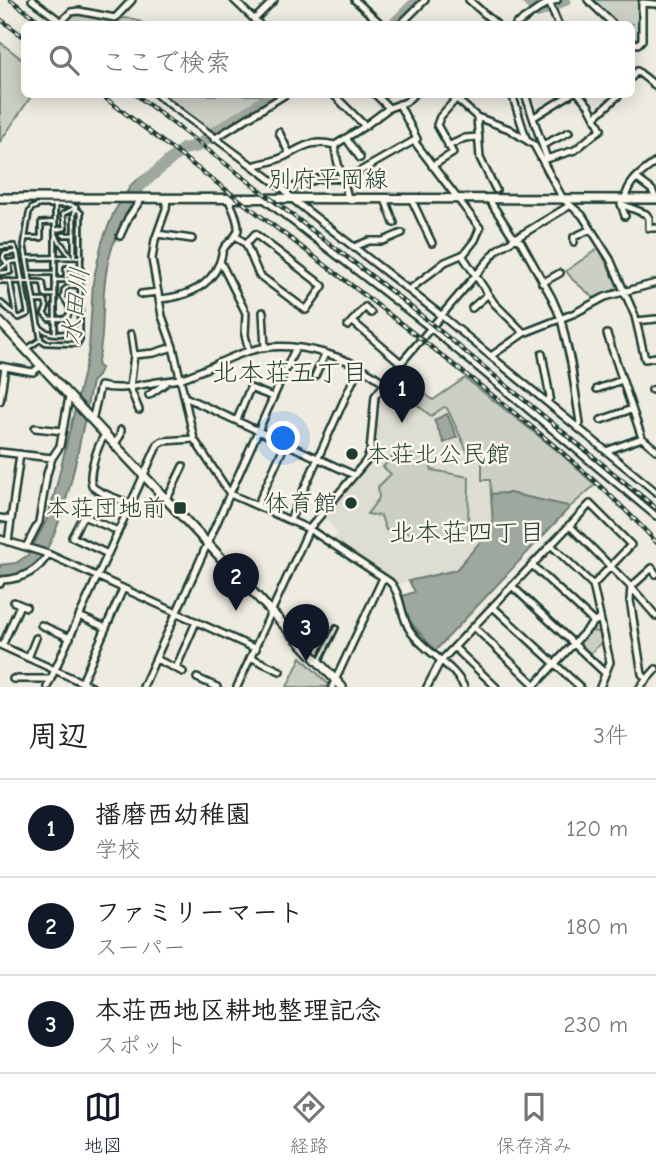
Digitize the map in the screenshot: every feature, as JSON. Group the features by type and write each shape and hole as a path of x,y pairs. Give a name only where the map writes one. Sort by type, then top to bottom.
{"main road":[{"name":"別府平岡線","path":"0,198 656,199"},
{"path":"0,322 319,663 334,683 342,687"}],"street":[{"path":"32,0 60,21"},
{"path":"64,21 71,12 79,11 115,18 132,0"},
{"path":"234,0 256,21"},
{"path":"258,21 274,0"},
{"path":"355,0 378,21"},
{"path":"404,21 425,0"},
{"path":"469,0 493,21"},
{"path":"527,21 538,8 557,0"},
{"path":"588,0 610,21"},
{"path":"549,2 557,21"},
{"path":"635,44 642,40 642,4 656,4"},
{"path":"635,73 637,71 656,86"},
{"path":"161,98 285,190 655,490"},
{"path":"213,139 280,98"},
{"path":"337,98 365,126"},
{"path":"379,98 389,108"},
{"path":"253,166 277,159 310,144 335,145 389,108 410,98"},
{"path":"432,166 453,153 437,125 452,98"},
{"path":"454,98 477,117 509,129 534,145 545,160 563,199 582,215 610,258 636,321 645,359 656,357"},
{"path":"513,98 526,139"},
{"path":"527,98 543,145 545,160"},
{"path":"534,117 565,98"},
{"path":"545,160 575,150 598,132 601,126 582,98"},
{"path":"596,117 616,98"},
{"path":"399,104 416,139 414,141 480,228 475,240 462,255 445,262 409,290"},
{"path":"477,117 480,158 496,190"},
{"path":"279,132 289,153"},
{"path":"543,145 569,132"},
{"path":"448,146 465,138 479,137"},
{"path":"346,138 360,158"},
{"path":"285,190 317,179 348,178 414,141"},
{"path":"335,145 335,157 348,199"},
{"path":"625,216 621,201 628,186 656,162"},
{"path":"636,178 652,190 656,199"},
{"path":"120,236 138,198"},
{"path":"167,198 152,259 162,316 173,347 194,439 230,494 309,529 394,586 404,622 440,662 456,674 464,687"},
{"path":"141,294 175,298 196,290 214,274 223,251 236,236 237,223 229,198"},
{"path":"263,198 432,329 656,516"},
{"path":"411,198 432,243"},
{"path":"488,198 512,235 517,238 552,298 561,319 577,395 578,426"},
{"path":"385,199 394,223"},
{"path":"621,201 646,214 649,228 656,228"},
{"path":"237,687 309,529 370,452 375,397 498,248 569,206"},
{"path":"574,242 574,237 591,229"},
{"path":"157,234 192,239"},
{"path":"236,236 246,244 259,275 306,310 323,286 255,234 246,244"},
{"path":"354,247 369,241 377,243 399,237"},
{"path":"462,255 488,294 524,333"},
{"path":"220,261 246,313 245,335 249,351"},
{"path":"542,283 560,273"},
{"path":"491,356 524,333 623,290 656,283"},
{"path":"472,308 488,294"},
{"path":"371,313 365,307 350,323 401,363"},
{"path":"263,312 265,348"},
{"path":"636,321 656,319"},
{"path":"131,334 134,355 130,388 139,410"},
{"path":"607,334 642,438 656,450"},
{"path":"134,355 173,347"},
{"path":"92,421 100,386 115,390 169,381 249,351 265,348 312,350 359,367 385,384"},
{"path":"143,687 295,349"},
{"path":"314,376 325,354"},
{"path":"542,354 541,363 550,397 547,402"},
{"path":"0,401 2,367 33,372 41,366"},
{"path":"290,520 359,367"},
{"path":"597,389 622,380"},
{"path":"149,395 169,381"},
{"path":"237,420 250,388 273,397"},
{"path":"26,547 39,522 47,474 52,458 60,446 69,397"},
{"path":"185,397 354,475"},
{"path":"601,420 632,409"},
{"path":"35,428 63,431"},
{"path":"114,445 121,429"},
{"path":"105,435 98,444 90,481 93,487 131,504"},
{"path":"606,451 642,438"},
{"path":"47,687 160,442 194,439"},
{"path":"257,506 286,442"},
{"path":"0,452 52,458"},
{"path":"8,542 20,454"},
{"path":"86,461 94,463"},
{"path":"165,499 183,466"},
{"path":"428,687 440,662 590,504 631,545 593,585"},
{"path":"108,554 72,537 83,516 118,531"},
{"path":"0,519 11,520"},
{"path":"569,525 631,587 656,617"},
{"path":"0,539 48,554 256,649"},
{"path":"551,545 593,585 597,621 610,662 600,687"},
{"path":"0,584 2,580 24,576 42,563 48,554"},
{"path":"532,565 597,621"},
{"path":"646,679 642,674 630,600 631,587 652,568 656,573"},
{"path":"334,683 383,578"},
{"path":"512,586 606,673"},
{"path":"82,682 123,589"},
{"path":"20,605 1,645 92,687"},
{"path":"493,607 580,687"},
{"path":"79,616 106,628"},
{"path":"474,627 534,686 597,621"},
{"path":"176,668 196,622"},
{"path":"41,625 70,638"},
{"path":"28,658 36,638"},
{"path":"455,648 496,687"},
{"path":"252,658 280,671"},
{"path":"156,659 183,672"},
{"path":"640,687 656,669"},
{"path":"197,678 217,687"},
{"path":"13,679 51,679"}],"lane":[{"path":"41,340 24,238 29,213 39,205 76,207"},
{"path":"55,205 55,332"},
{"path":"55,230 65,228 63,214 76,207"},
{"path":"72,257 76,207"},
{"path":"41,340 46,343 77,344 80,340 81,217 76,207"},
{"path":"24,238 41,238 41,223 55,222"},
{"path":"55,235 72,257"},
{"path":"63,235 74,235"},
{"path":"63,247 68,243"},
{"path":"0,247 14,246 17,252 28,311 23,318 16,316 0,302"},
{"path":"0,271 7,264 3,258 4,254 17,252"},
{"path":"26,258 82,257"},
{"path":"0,271 10,272 9,262 18,261"},
{"path":"55,280 66,279 66,268 81,268"},
{"path":"29,273 55,273"},
{"path":"0,281 43,283 45,295 55,295"},
{"path":"10,281 16,316"},
{"path":"35,301 45,301 46,317 64,319 69,314 70,306 63,297 64,290 69,286 80,285"},
{"path":"39,326 43,331 72,333 80,326"},
{"path":"26,350 41,340"},
{"path":"319,663 335,628"}],"shaded area":[{"path":"592,0 642,0 640,40 635,43 635,21 614,21"},
{"path":"77,13 119,21 64,21 71,14"},
{"path":"123,18 138,21 119,21"},
{"path":"0,42 21,59 21,98 30,98 0,142"},
{"path":"165,98 266,98 211,132"},
{"path":"146,174 156,175 127,214 109,259 97,365 101,368 92,382 71,482 54,534 43,555 31,569 0,577 0,565 16,563 28,555 46,521 89,350 93,282 102,242 114,212 132,184"},
{"path":"599,248 618,286 617,289 594,298 566,271"},
{"path":"399,373 433,400 465,378 559,452 595,485 569,508 509,493 491,494 490,480 482,480 482,456 480,453 468,453 447,408 444,407 431,416 394,386 390,386"},
{"path":"394,386 421,409 447,408 468,453 480,453 490,480 493,527 456,570 397,584 331,541 337,532 322,515 373,458 377,404 382,392"},
{"path":"447,414 457,437 444,443 434,420"},
{"path":"395,454 427,457 432,470 469,477 468,528 458,538 386,530 381,516 367,514 379,498 378,487 391,474 383,467"},
{"path":"509,493 569,508 435,651 408,619 402,596 415,592 409,581 456,570 493,527 491,494"},
{"path":"590,631 600,632 602,642 590,654 580,642"},
{"path":"301,657 329,685 328,687 287,687"}],"waterway":[{"name":"水田川","path":"397,21 418,0"},
{"name":"水田川","path":"527,0 538,12 565,0"},
{"name":"水田川","path":"141,185 183,149 198,146 269,98"}],"railway":[{"path":"11,0 39,21"},
{"path":"0,19 21,35"},
{"path":"105,98 503,404 608,493 656,542"},
{"path":"140,98 395,294 656,508"}],"place":[{"name":"播磨西幼稚園","path":"402,423"},
{"name":"本荘北公民館","path":"352,454"},
{"name":"体育館","path":"351,503"},
{"name":"本荘団地前","path":"180,508"},
{"name":"ファミリーマート","path":"236,611"},
{"name":"本荘西地区耕地整理記念","path":"306,662"}],"district":[{"name":"北本荘五丁目","path":"290,373"},
{"name":"北本荘四丁目","path":"467,533"}]}
